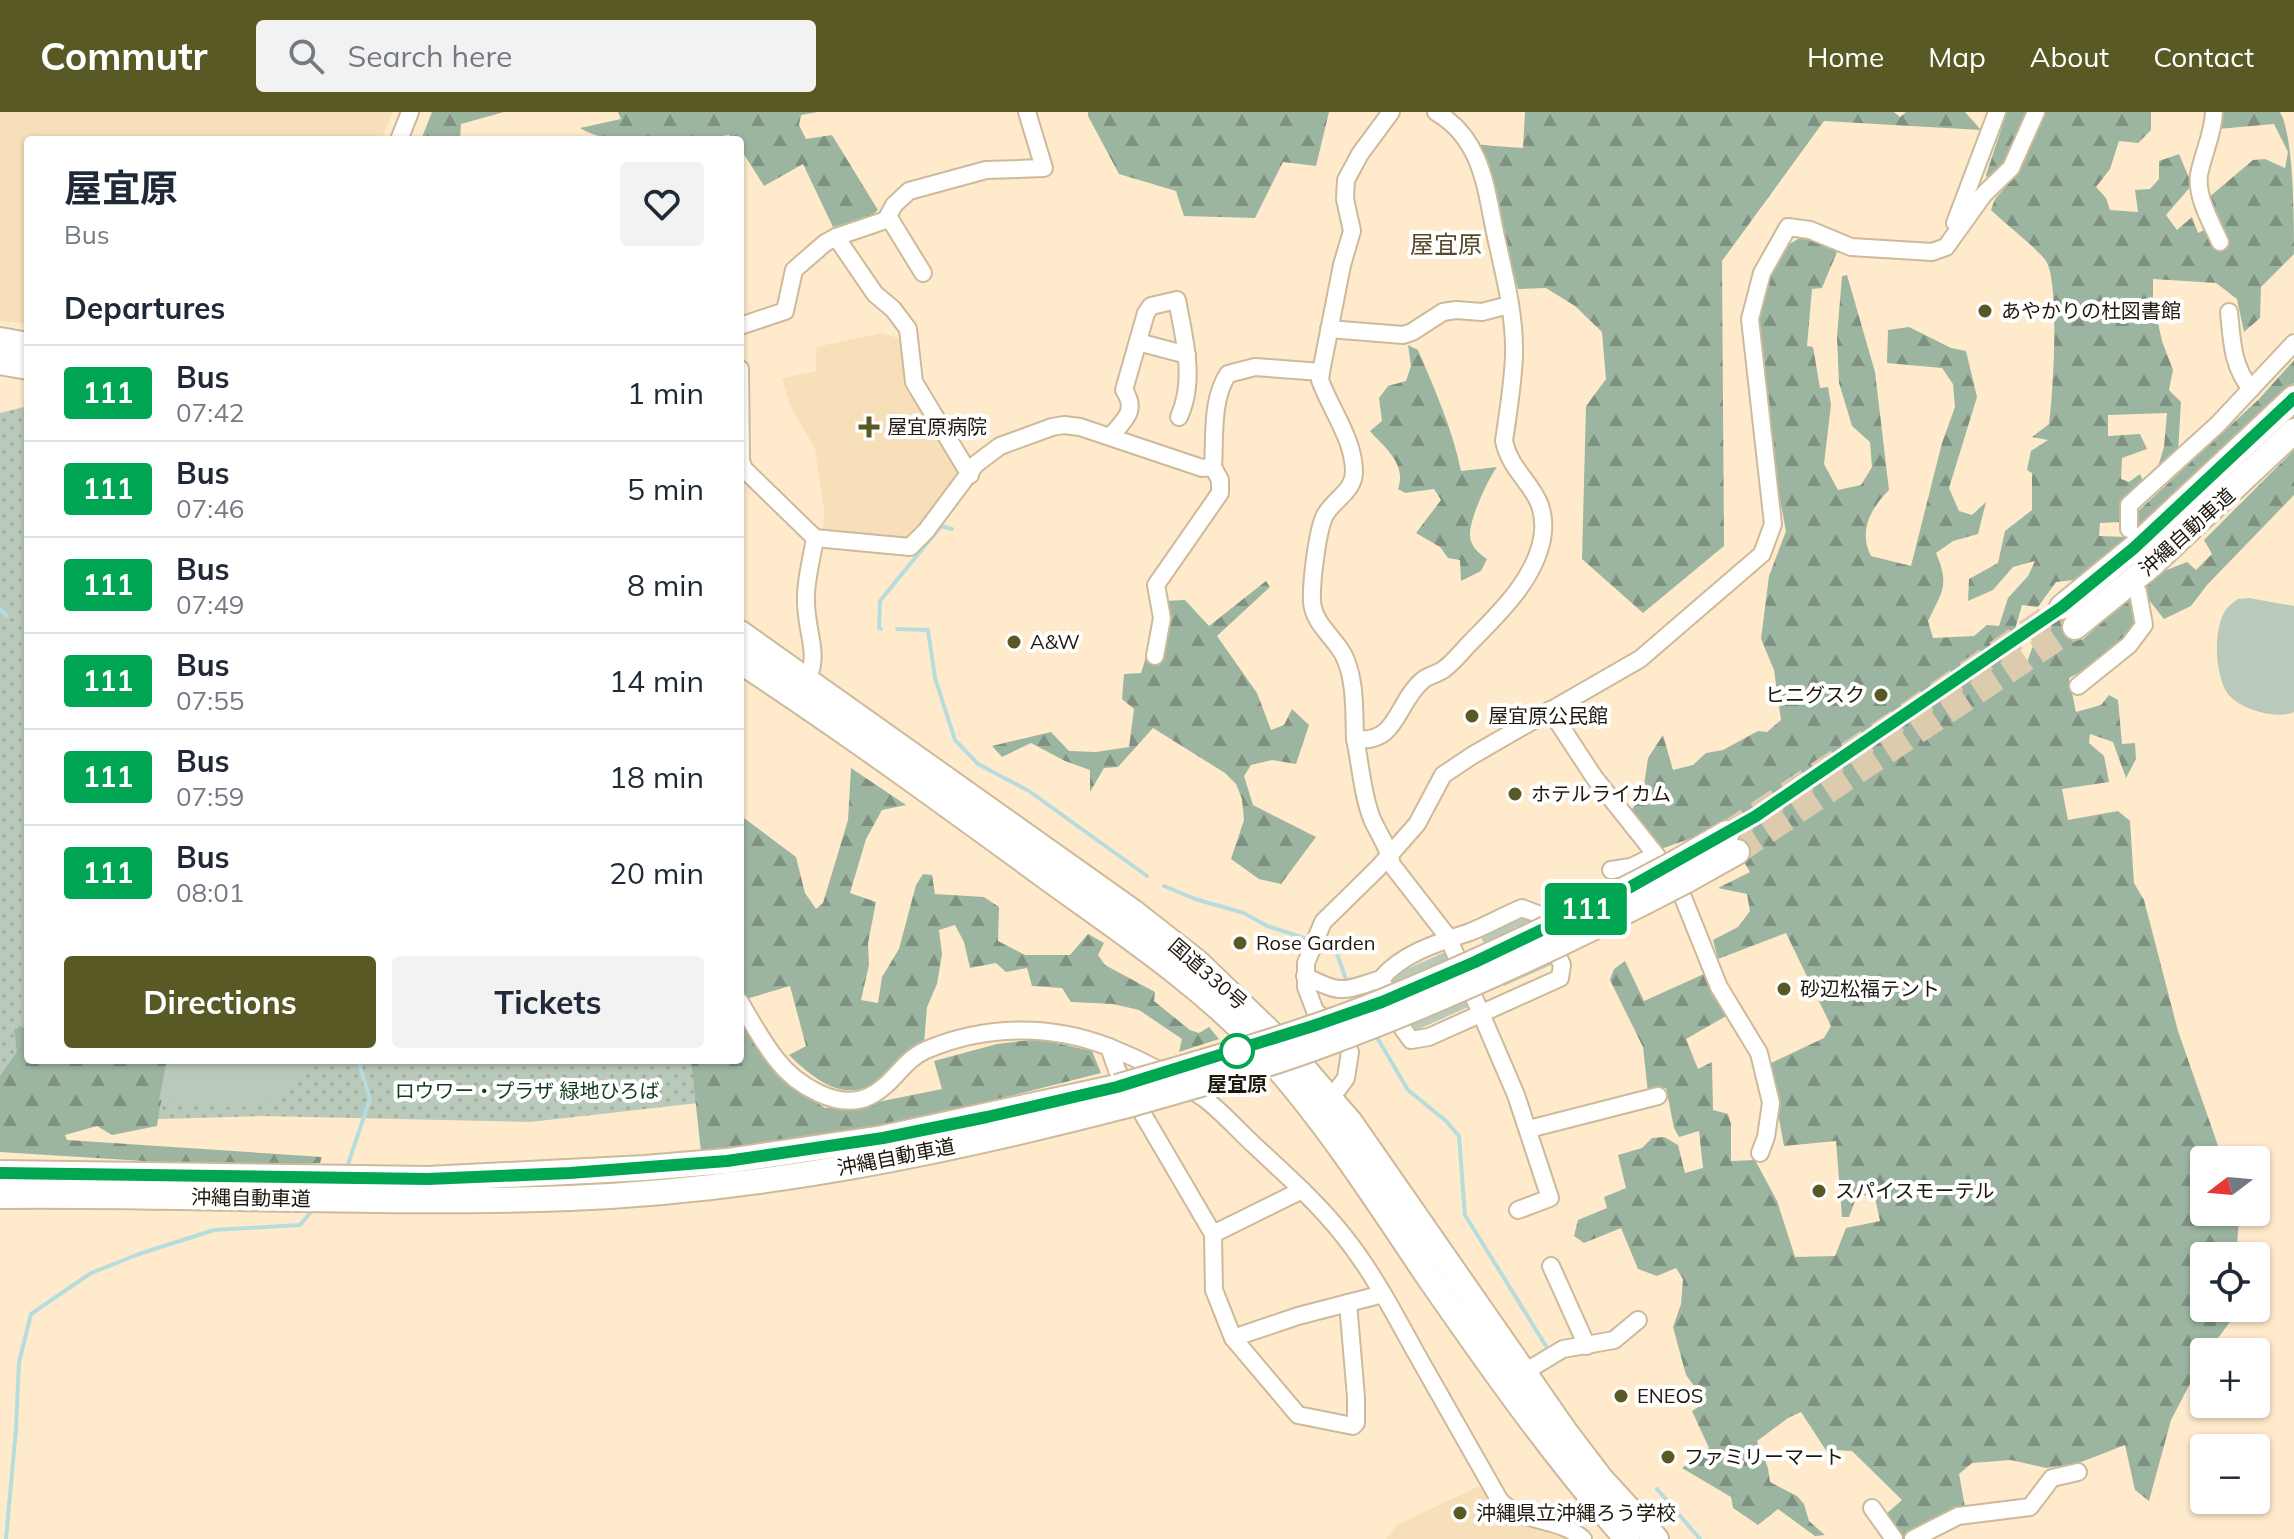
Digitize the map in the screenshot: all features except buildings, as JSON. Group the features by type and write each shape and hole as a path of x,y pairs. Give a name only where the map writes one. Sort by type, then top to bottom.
{"highway":[{"path":"0,340 24,344"},
{"path":"0,362 24,366"},
{"name":"沖縄自動車道","path":"2294,398 2134,548 2068,617 2149,567 2294,431"},
{"name":"国道330号","path":"744,637 802,689 981,829 1185,979 1321,1104 1350,1122 1523,1373 1601,1479 1656,1539"},
{"name":"国道330号","path":"744,663 802,689"},
{"name":"沖縄自動車道","path":"0,1196 431,1201 571,1198 649,1193 787,1177 875,1162 1025,1131 1253,1046 1382,1002 1489,955 1673,866 1732,843"},
{"name":"沖縄自動車道","path":"0,1173 428,1179 630,1169 727,1161 883,1138 1121,1096"},
{"name":"国道330号","path":"1321,1104 1333,1136 1483,1356 1551,1449 1627,1539"}],"street":[{"path":"401,136 410,112"},
{"path":"744,325 785,311 794,270 836,237 886,220 894,205 909,191 986,170 1044,168 1027,112"},
{"path":"1391,112 1360,154 1346,180 1345,199 1352,231 1320,380 1347,440 1354,473 1351,486 1335,501 1324,518 1312,603 1315,617 1344,656 1352,684 1355,739 1363,791 1372,819 1390,853 1392,865 1448,937 1529,1129 1550,1198 1518,1210"},
{"path":"1355,739 1370,741 1381,737 1422,680 1448,666 1518,590 1535,564 1542,538 1542,514 1536,494 1506,454 1504,441 1514,353 1509,305 1487,183 1475,153 1461,131 1436,112"},
{"path":"1946,247 1997,112"},
{"path":"1321,1104 1346,1078 1350,1052 1343,1036 1315,1011 1309,1000 1305,976 1310,948 1323,922 1417,824 1443,775 1640,659 1762,554 1773,524 1750,319 1762,273 1788,227 1810,230 1851,247 1932,252 1946,247 1984,194 2011,168 2036,112"},
{"path":"2214,112 2213,133 2199,176 2200,195 2220,242"},
{"path":"888,216 923,273"},
{"path":"836,237 875,294 893,309 908,329 914,382 970,475"},
{"path":"1111,436 1130,414 1132,407 1124,390 1146,313 1151,306 1177,300 1187,355 1184,406 1179,417"},
{"path":"1329,329 1403,335 1443,312 1482,312 1509,305"},
{"path":"2229,312 2239,375 2251,389"},
{"path":"1138,342 1187,355"},
{"path":"2129,529 2129,505 2217,425 2294,343"},
{"path":"1155,656 1162,618 1156,585 1220,493 1220,480 1213,467 1221,385 1228,374 1255,367 1321,372"},
{"path":"744,469 815,538 910,547 976,464 1000,446 1052,427 1080,427 1202,468 1213,467"},
{"path":"802,689 815,659 805,599 815,538"},
{"path":"2078,686 2129,645 2144,625 2138,592"},
{"path":"1550,710 1594,777 1673,866 1719,987 1759,1053 1771,1103 1766,1137 1760,1153"},
{"path":"1611,870 1673,866"},
{"path":"1305,976 1343,991 1381,979 1392,965 1448,937 1472,931 1522,908 1540,915 1562,965 1560,978 1429,1037 1411,1040 1381,979"},
{"path":"744,1008 777,1061 803,1084 827,1097 850,1101 869,1097 884,1087 913,1058 927,1050 990,1033 1020,1029 1064,1032 1109,1047 1149,1066 1205,1100 1302,1190 1344,1236 1383,1294 1500,1501 1518,1516 1561,1526 1583,1539"},
{"path":"1109,1047 1117,1070 1213,1234 1214,1290 1233,1338 1298,1415 1353,1426 1356,1423 1356,1397 1348,1303"},
{"path":"1529,1129 1658,1096"},
{"path":"1213,1234 1302,1190"},
{"path":"1551,1266 1587,1346"},
{"path":"1233,1338 1298,1316 1383,1294"},
{"path":"1523,1373 1563,1349 1614,1340 1638,1320"},
{"path":"1913,1539 1958,1516 2030,1507 2052,1478 2078,1472"},
{"path":"1872,1508 1894,1539"}],"shaded area":[{"path":"0,112 393,112 383,136 24,136 24,324 0,321"},
{"name":"屋宜原病院","path":"882,333 904,340 963,474 917,532 906,538 863,538 823,531 824,509 815,449 790,405 782,378 816,371 816,347"},
{"name":"沖縄県立沖縄ろう学校","path":"1479,1486 1502,1518 1566,1539 1386,1539 1397,1525"}],"green space":[{"path":"432,112 504,112 461,124 460,136 423,136"},
{"path":"618,112 818,112 801,115 799,125 806,139 832,135 878,210 870,217 833,227 803,164 764,186 744,154 744,136 600,136 580,128 621,119"},
{"path":"1088,112 1329,112 1316,166 1283,162 1255,218 1184,216 1176,191 1119,174"},
{"path":"1525,112 1894,112 1900,117 1906,112 1965,112 1981,130 1824,121 1722,261 1724,546 1643,613 1582,559 1586,406 1606,379 1602,332 1575,306 1546,288 1518,289 1480,145 1523,148"},
{"path":"2007,112 2032,112 2006,164 1989,183 1986,175"},
{"path":"2046,112 2151,112 2151,130 2138,143 2119,141 2110,169 2096,187 2106,198 2110,210 2138,212 2135,190 2150,189 2159,179 2159,161 2179,154 2192,185 2166,215 2177,230 2192,217 2198,233 2208,228 2208,198 2253,160 2265,159 2285,168 2288,152 2274,124 2218,129 2220,112 2280,112 2288,140 2294,254 2261,287 2260,318 2244,332 2237,299 2216,283 2153,279 2153,301 2162,341 2173,370 2169,390 2181,402 2178,452 2156,473 2164,447 2167,413 2108,415 2108,436 2140,434 2147,449 2122,458 2121,479 2129,482 2140,474 2144,483 2122,522 2100,523 2099,536 2127,537 2084,579 2056,582 2038,607 2022,605 2006,660 2026,665 2039,629 2059,613 2082,640 2132,596 2140,625 2092,666 2069,678 2076,712 2101,705 2109,695 2118,700 2122,744 2135,743 2136,759 2126,778 2113,742 2090,734 2089,743 2104,756 2109,782 2062,789 2068,820 2118,811 2130,821 2134,883 2144,900 2178,1031 2218,1146 2190,1146 2190,1226 2238,1226 2237,1242 2190,1242 2190,1322 2230,1322 2218,1338 2190,1338 2190,1384 2171,1420 2149,1501 2135,1490 2125,1445 2076,1464 2046,1468 2011,1460 1972,1463 1959,1474 1965,1507 1944,1514 1903,1538 1886,1514 1902,1500 1852,1451 1836,1450 1829,1455 1801,1412 1757,1441 1770,1482 1797,1496 1804,1504 1809,1521 1825,1535 1815,1536 1778,1509 1758,1525 1733,1508 1731,1497 1682,1468 1709,1448 1692,1411 1706,1402 1686,1375 1673,1327 1681,1304 1683,1279 1676,1268 1657,1276 1638,1269 1621,1228 1584,1243 1574,1236 1578,1220 1607,1208 1604,1197 1626,1188 1618,1155 1642,1148 1652,1138 1664,1137 1678,1145 1685,1173 1703,1168 1699,1131 1679,1137 1674,1128 1666,1088 1648,1093 1643,1047 1610,980 1614,969 1625,961 1644,1001 1704,974 1728,1015 1686,1039 1698,1069 1712,1062 1713,1110 1728,1114 1731,1161 1755,1160 1777,1201 1795,1257 1835,1256 1846,1228 1880,1221 1874,1193 1856,1198 1849,1217 1842,1217 1836,1141 1784,1146 1769,1064 1824,1038 1831,1026 1786,933 1718,959 1713,940 1738,927 1750,911 1747,894 1718,888 1750,872 1723,827 1661,849 1630,814 1644,785 1648,758 1663,735 1673,770 1693,765 1706,753 1723,750 1758,731 1767,732 1781,720 1774,670 1761,639 1769,576 1786,531 1769,442 1758,312 1770,268 1783,248 1798,239 1808,236 1837,252 1822,288 1812,289 1807,346 1813,347 1820,388 1828,387 1831,405 1824,464 1838,490 1861,485 1872,467 1870,442 1852,426 1839,383 1837,337 1842,276 1847,275 1875,372 1889,490 1868,520 1866,538 1871,556 1911,566 1942,443 1955,407 1953,384 1942,368 1887,363 1888,330 1909,327 1951,348 1966,351 1977,397 1949,488 1959,511 1972,515 1986,502 1978,534 1953,541 1936,553 1943,581 1928,621 1933,638 1974,636 1987,625 1999,626 2008,598 2028,576 2035,561 2013,567 1993,590 1968,601 1969,579 1998,563 2005,531 2032,510 2032,473 2027,470 2031,451 2048,440 2032,437 2049,424 2054,365 2053,292 2046,261 1991,210 1995,199 2021,169"},
{"path":"1408,345 1418,350 1431,380 1461,471 1497,467 1480,499 1470,533 1473,545 1487,559 1481,571 1461,581 1460,560 1448,558 1440,547 1416,533 1441,500 1434,489 1405,493 1398,489 1400,472 1397,464 1370,431 1382,421 1379,398 1388,386 1406,381 1411,366"},
{"path":"2294,360 2294,383 2233,446 2135,530 2135,514 2259,399"},
{"name":"ロウワー・プラザ 緑地ひろば","path":"24,407 24,1064 735,1064 743,1098 530,1122 262,1116 93,1121 0,1115 0,413"},
{"path":"2294,450 2294,495 2207,585 2191,606 2164,619 2141,590 2159,573 2187,562 2196,570 2212,554 2204,540"},
{"path":"1266,581 1270,587 1217,636 1257,693 1271,730 1284,725 1292,709 1309,725 1296,764 1272,760 1251,765 1244,776 1253,805 1316,837 1281,884 1259,879 1231,859 1244,820 1242,799 1236,784 1225,773 1153,728 1118,767 1104,768 1090,792 1090,770 1031,743 1002,757 992,746 1051,732 1069,751 1096,752 1129,747 1134,709 1122,699 1124,674 1141,673 1146,657 1161,660 1167,637 1165,601 1185,600 1209,626"},
{"path":"2238,599 2294,606 2294,712 2278,715 2247,708 2231,697 2222,683 2217,651 2221,619 2226,609"},
{"path":"851,768 906,805 882,810 866,839 850,893 876,902 868,943 869,965 861,1000 878,1003 882,977 899,949 916,885 923,874 932,875 935,894 984,897 999,907 998,941 1025,955 1070,955 1088,934 1104,943 1098,955 1105,965 1155,992 1154,1001 1190,1030 1199,1033 1209,1027 1219,1039 1179,1052 1182,1039 1139,1010 1113,1004 1071,1002 1062,988 1032,986 1027,968 1006,972 996,963 970,968 964,942 955,925 939,930 942,954 937,984 927,1007 924,1043 874,1084 859,1090 828,1085 789,1055 806,1046 790,986 746,999 744,995 744,818 796,857 805,893 816,909 823,903 848,820"},
{"path":"1529,913 1553,964 1504,986 1480,935"},
{"path":"1445,952 1468,1007 1410,1033 1387,978"},
{"path":"744,1020 759,1046 794,1088 825,1108 863,1105 942,1089 934,1061 997,1044 1038,1039 1092,1051 1101,1073 939,1114 815,1139 701,1152 691,1064 744,1064"},
{"path":"24,1028 24,1064 174,1064 157,1126 112,1135 97,1126 65,1135 67,1140 322,1157 320,1163 240,1167 0,1152 0,1076 17,1052 14,1029"},
{"path":"166,1064 308,1064 278,1100 236,1108 159,1100"}],"waterway":[{"path":"881,629 880,601 941,526 952,529"},
{"path":"0,609 7,616"},
{"path":"897,629 928,630 935,678 955,740 978,764 1029,791 1147,876"},
{"path":"1164,886 1195,899 1244,913 1267,926 1304,938"},
{"path":"1336,951 1347,982"},
{"path":"1375,1034 1408,1090 1446,1121 1459,1136 1465,1215 1546,1346"},
{"path":"347,1167 370,1099 359,1064"},
{"path":"6,1539 19,1362 31,1314 91,1273 139,1254 214,1230 300,1225 311,1212"},
{"path":"1657,1489 1700,1539"}],"tunnel":[{"path":"1727,833 1887,728 2062,607"},
{"path":"1737,852 2075,627"}],"bus line":[{"name":"111","path":"0,1173 428,1179 570,1173 727,1161 802,1152 987,1117 1117,1087 1313,1026 1382,1002 1475,962 1625,890 1756,816 2062,607 2134,548 2294,398"}],"place":[{"name":"あやかりの杜図書館","path":"1985,311"},
{"name":"屋宜原病院","path":"869,427"},
{"name":"A&W","path":"1014,642"},
{"name":"ヒニグスク","path":"1881,695"},
{"name":"屋宜原公民館","path":"1472,716"},
{"name":"ホテルライカム","path":"1515,794"},
{"name":"Rose Garden","path":"1240,943"},
{"name":"砂辺松福テント","path":"1784,989"},
{"name":"屋宜原","path":"1237,1051"},
{"name":"スパイスモーテル","path":"1819,1191"},
{"name":"ENEOS","path":"1621,1396"},
{"name":"ファミリーマート","path":"1668,1457"},
{"name":"沖縄県立沖縄ろう学校","path":"1460,1513"}],"district":[{"name":"屋宜原","path":"1446,245"}]}
